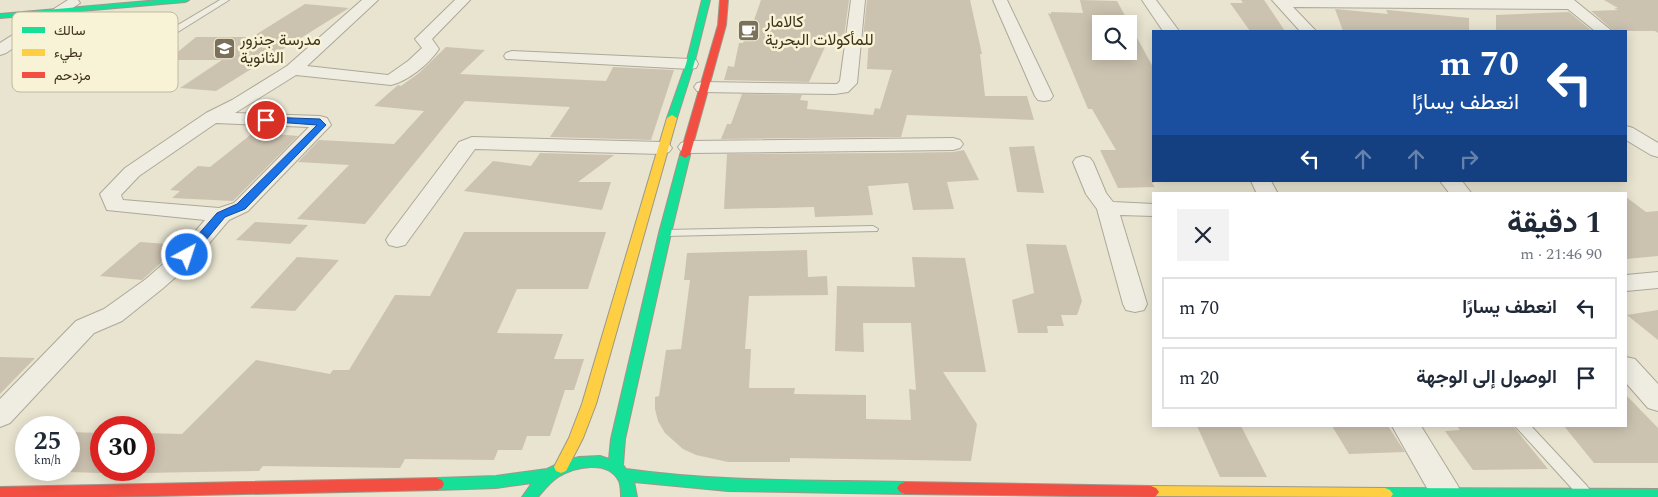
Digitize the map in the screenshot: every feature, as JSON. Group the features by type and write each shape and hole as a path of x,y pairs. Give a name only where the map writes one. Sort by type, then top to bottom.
{"street":[{"path":"0,10 104,0"},
{"path":"64,12 185,0"},
{"path":"221,215 114,206 110,194 132,172 212,117 254,95 293,70 371,0"},
{"path":"293,70 391,80 414,65 430,49 423,40 463,0"},
{"path":"562,467 589,404 662,148 690,64 706,0"},
{"path":"629,497 629,488 618,471 618,439 665,233 702,87 722,25 724,0"},
{"path":"702,87 842,88 848,83 858,0"},
{"path":"1000,0 1044,96"},
{"path":"1149,0 1170,30"},
{"path":"1280,1 1569,3 1603,30"},
{"path":"1280,1 1307,30"},
{"path":"58,12 73,3"},
{"path":"0,4 19,9"},
{"path":"0,50 12,42"},
{"path":"512,56 690,64"},
{"path":"0,416 85,327 113,315 154,284 187,255 221,215 241,206 322,125 320,122 212,117"},
{"path":"1627,133 1658,151"},
{"path":"397,240 466,146 472,143 662,148"},
{"path":"688,147 953,144"},
{"path":"1083,162 1096,194 1107,208 1135,304"},
{"path":"1451,182 1460,192"},
{"path":"1107,208 1152,210"},
{"path":"1627,283 1658,280"},
{"path":"1627,367 1658,400"},
{"path":"1407,427 1447,495"},
{"path":"530,497 538,484 562,467 590,461 606,464 618,471 658,480 705,484 1250,494 1658,495"},
{"path":"0,493 413,485 496,482 549,475"}],"lane":[{"path":"178,28 225,0"},
{"path":"665,233 873,229"},
{"path":"1523,427 1586,495"}],"building":[{"path":"761,0 849,0 844,37 830,36 809,82 724,80 728,66 734,67 739,43 743,43 749,26 752,26"},
{"path":"867,0 970,0 982,54 980,54 985,96 1027,96 1034,120 907,115 901,137 721,139 727,124 731,124 742,94 802,95 800,100 808,101 807,109 873,115 875,108 880,109 892,70 867,69 869,38 863,37"},
{"path":"1080,0 1117,1 1125,15 1092,15 1092,60 1137,60 1137,38 1152,65 1152,182 1154,183 1152,183 1155,187 1118,188 1100,150 1116,150 1092,109 1088,109 1048,13 1051,14 1051,12 1083,13"},
{"path":"1241,0 1264,0 1284,30 1249,30 1230,3 1243,3"},
{"path":"1604,0 1658,0 1658,33 1655,31 1613,30 1591,11 1618,10 1614,8 1618,8"},
{"path":"305,4 349,8 216,91 180,88 222,60 178,60 178,52 196,37 252,37"},
{"path":"1335,9 1388,14 1386,10 1388,10 1469,18 1469,30 1343,30"},
{"path":"1569,12 1591,30 1496,30 1496,15"},
{"path":"446,47 485,50 460,74 606,81 613,67 674,70 651,140 550,137 570,107 465,101 365,224 297,219 349,165 298,162 319,140 394,144 424,111 374,106 398,85 401,86 419,73"},
{"path":"254,132 298,136 233,201 172,198 180,191 170,190 198,166 210,167"},
{"path":"1034,146 1044,193 1017,192 1009,147"},
{"path":"964,150 979,180 947,182 954,209 913,210 908,183 868,186 873,215 815,217 814,207 724,209 727,154 896,153 953,152"},
{"path":"540,153 614,155 578,182 611,182 602,210 464,191 493,161 531,166"},
{"path":"1627,198 1646,212 1658,211 1658,256 1627,259"},
{"path":"255,222 308,225 290,244 236,240"},
{"path":"464,232 606,232 588,289 517,289 497,333 563,334 554,359 584,359 574,390 565,390 550,436 527,436 522,450 498,450 494,460 405,459 400,468 263,466 259,471 155,473 155,433 182,434 256,360 330,374 333,370 349,370 395,295 430,296"},
{"path":"140,242 181,245 142,280 100,276"},
{"path":"1026,244 1066,245 1082,301 1077,315 1061,315 1064,326 1047,326 1048,333 1018,333 1012,300 1034,293"},
{"path":"807,250 808,277 827,276 828,295 749,296 745,349 751,349 749,388 795,388 794,394 866,395 866,419 911,420 909,389 916,390 911,323 863,323 864,352 835,351 837,286 915,287 912,257 965,258 986,372 943,372 977,424 971,461 790,458 790,462 728,462 696,455 683,449 665,433 658,421 655,397 659,396 666,350 681,349 690,280 684,280 687,253"},
{"path":"297,257 339,260 295,311 250,308"},
{"path":"1658,310 1658,340 1627,315"},
{"path":"0,357 35,358 0,394"},
{"path":"1627,396 1658,428 1658,463 1594,463 1565,427 1627,427"},
{"path":"1197,427 1242,427 1267,477 1220,477"},
{"path":"1333,427 1389,427 1405,452 1349,454"},
{"path":"1458,427 1514,427 1548,469 1473,470 1445,431 1460,430"},
{"path":"80,432 90,433 90,473 80,472"}],"traffic: fast":[{"path":"46,12 185,0"},
{"path":"672,118 690,64 706,0"},
{"path":"0,16 12,15"},
{"path":"615,468 618,439 665,233 685,155"},
{"path":"530,497 539,485 559,469 590,461 610,465 618,470 626,480 629,497"},
{"path":"622,474 692,483 728,485 905,488"},
{"path":"437,484 496,482 549,475"},
{"path":"1385,494 1658,495"}],"traffic: slow":[{"path":"561,467 576,438 589,404 672,118"},
{"path":"1151,492 1385,494"}],"traffic: jam":[{"path":"685,155 722,25 724,0"},
{"path":"0,493 437,484"},
{"path":"905,488 1151,492"}],"place":[{"name":"كالامار للمأكولات البحرية","path":"749,30"},
{"name":"مدرسة جنزور الثانوية","path":"224,48"}],"route":[{"path":"187,255 221,215 241,206 322,125 320,122 266,120"}]}
